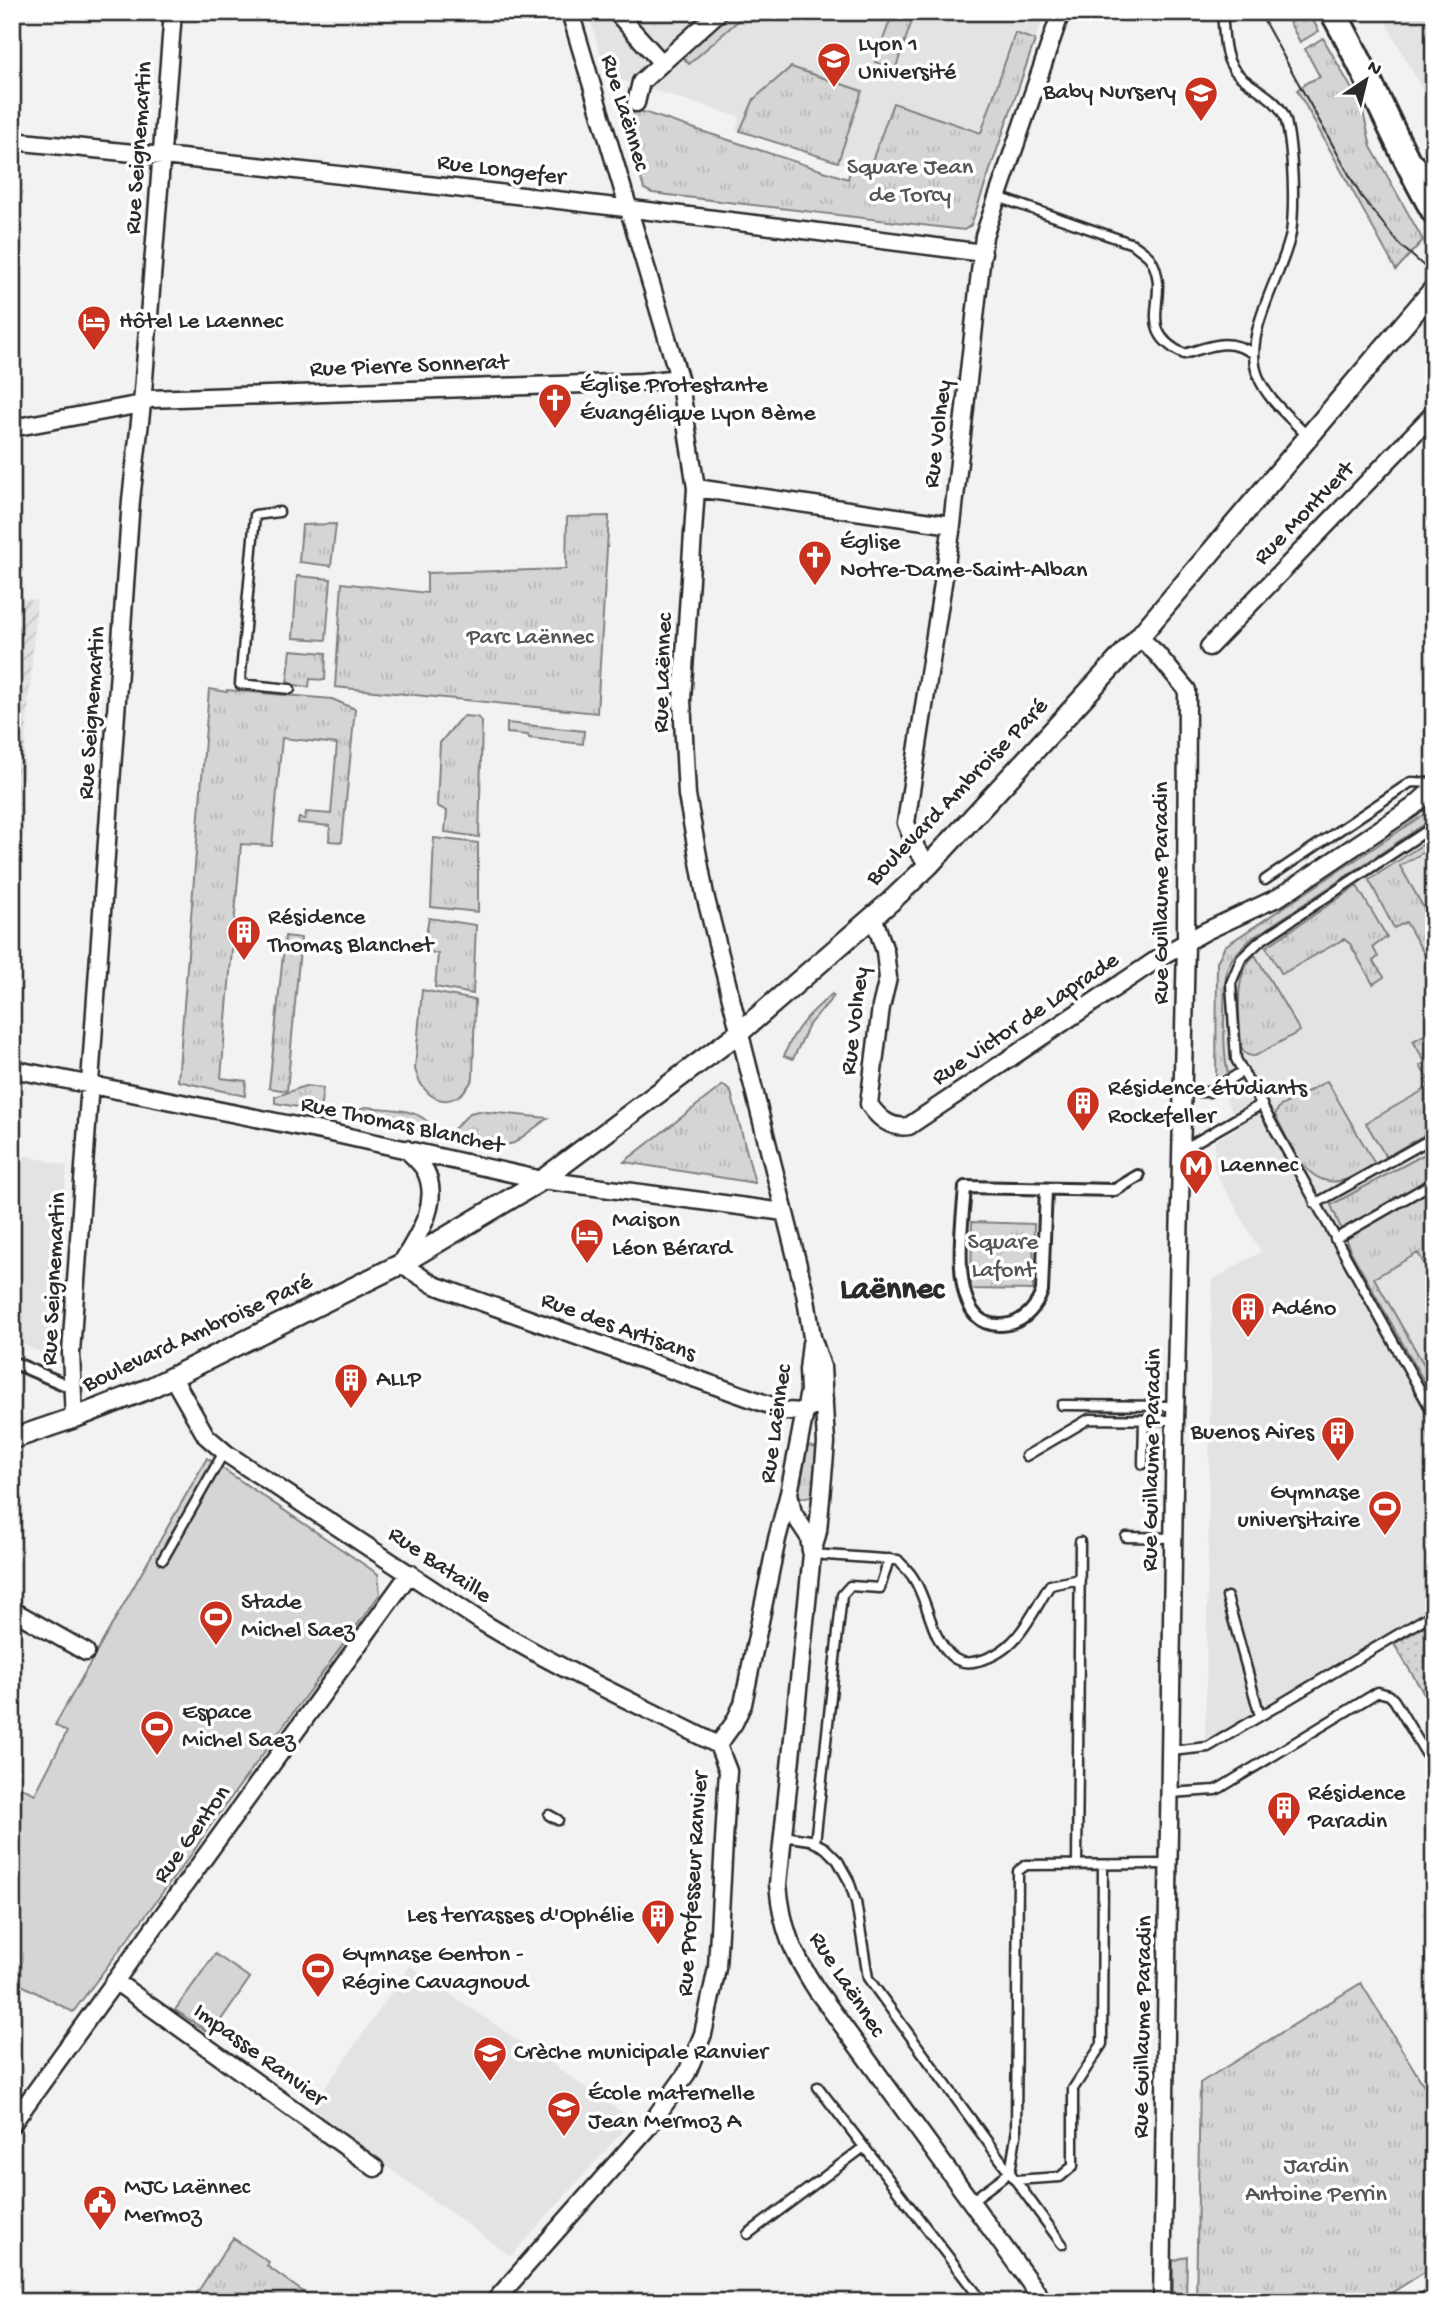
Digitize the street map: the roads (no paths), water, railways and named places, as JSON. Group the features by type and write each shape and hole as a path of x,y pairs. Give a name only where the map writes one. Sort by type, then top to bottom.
{"main road":[{"path":"1332,12 1369,81 1400,150 1434,211"}],"street":[{"name":"Rue Seignemartin","path":"74,1418 71,1353 89,1085 131,500 142,404 173,12"},
{"name":"Rue Laënnec","path":"570,12 678,378 696,488 682,700 687,795 705,895 805,1293 812,1337 822,1367 825,1466 811,1530 812,1554 778,1884 780,1908 796,1958 824,2001 1044,2302"},
{"path":"616,12 662,63"},
{"path":"636,103 641,82 719,12"},
{"name":"Rue Volney","path":"929,865 917,850 906,823 952,525 984,236 1061,12"},
{"name":"Rue Longefer","path":"12,141 163,155 983,253"},
{"path":"1400,150 1434,179"},
{"name":"Boulevard Ambroise Paré","path":"12,1439 74,1418 173,1378 401,1264 542,1180 740,1032 929,865 1139,637 1434,289"},
{"name":"Rue Pierre Sonnerat","path":"12,428 142,404 149,399 642,382 678,378"},
{"name":"Rue Montvert","path":"1209,647 1434,413"},
{"path":"696,488 952,525"},
{"name":"Rue Guillaume Paradin","path":"1139,637 1187,690 1186,943 1162,2302"},
{"name":"Rue Victor de Laprade","path":"889,1124 909,1126 1186,943 1279,897 1413,807 1434,786"},
{"name":"Rue Volney","path":"873,916 886,951 888,978 881,1007 869,1104 877,1115 889,1124"},
{"name":"Rue Thomas Blanchet","path":"12,1069 406,1149 542,1180 784,1212"},
{"path":"401,1264 420,1232 430,1207 425,1170 406,1149"},
{"path":"1046,1189 1040,1298 1025,1316 1013,1323 990,1324 969,1309 963,1292 961,1267 965,1187 1115,1190 1138,1176"},
{"name":"Rue des Artisans","path":"401,1264 434,1285 556,1330 768,1405 804,1412"},
{"name":"Rue Laënnec","path":"811,1530 793,1513 789,1493 808,1391 812,1337"},
{"path":"12,1362 73,1388"},
{"name":"Rue Bataille","path":"173,1378 206,1436 224,1452 485,1625 569,1673 718,1745"},
{"path":"804,1412 824,1399"},
{"name":"Rue Professeur Ranvier","path":"494,2302 649,2126 687,2073 703,2034 717,1968 728,1771 718,1745 734,1723 743,1704 789,1493"},
{"path":"781,1523 811,1530"},
{"name":"Rue Genton","path":"15,2115 116,1981 410,1573"},
{"path":"12,1610 86,1652"},
{"name":"Impasse Ranvier","path":"116,1981 375,2168"},
{"path":"1427,2302 1434,2297"}],"lane":[{"path":"1222,12 1231,66 1268,96 1285,118 1294,191 1291,234 1264,310 1254,353 1257,375 1269,396 1308,437"},
{"path":"998,197 1133,244 1150,257 1158,282 1156,330 1167,347 1184,354 1225,342 1254,353"},
{"path":"279,512 255,514 240,684 289,689"},
{"path":"1265,880 1411,782 1434,786"},
{"path":"1434,826 1260,941 1241,959 1231,983 1236,1059 1434,1415"},
{"path":"1183,1092 1209,1092 1243,1071"},
{"path":"1182,1150 1262,1104"},
{"path":"1315,1204 1434,1137"},
{"path":"1335,1239 1429,1185"},
{"path":"1062,1405 1176,1413"},
{"path":"1026,1456 1088,1419 1144,1420 1176,1413"},
{"path":"1143,1464 1144,1420"},
{"path":"163,1559 224,1452"},
{"path":"1126,1537 1174,1538"},
{"path":"1077,1866 1080,1542"},
{"path":"812,1554 898,1560 914,1578 937,1635 950,1657 967,1662 991,1659 1006,1649 1018,1636 1050,1585 1080,1579"},
{"path":"816,1843 842,1595 850,1586 880,1588 889,1559"},
{"path":"1227,1597 1260,1716"},
{"path":"1171,1751 1208,1747 1434,1613"},
{"path":"1170,1793 1220,1788 1378,1692 1389,1695 1394,1700 1434,1767"},
{"path":"550,1815 558,1820"},
{"path":"783,1836 816,1843 838,1861 856,1902 868,1978 1062,2244"},
{"path":"1013,2176 1016,2136 1018,1871 1027,1865 1169,1864"},
{"path":"971,2201 1013,2176 1060,2177 1073,2166 1073,2089 1102,2043 1103,1865"},
{"path":"818,2087 983,2302"},
{"path":"748,2234 864,2147"}],"tram line":[{"path":"1259,12 1361,196 1400,245 1434,275"}],"place":[{"name":"Lyon 1 Université","path":"834,89"},
{"name":"Baby Nursery","path":"1201,123"},
{"name":"Hôtel Le Laennec","path":"94,352"},
{"name":"Église Protestante Évangélique Lyon 8ème","path":"555,430"},
{"name":"Église Notre-Dame-Saint-Alban","path":"815,587"},
{"name":"Résidence Thomas Blanchet","path":"244,962"},
{"name":"Résidence étudiants Rockefeller","path":"1083,1133"},
{"name":"Laennec","path":"1196,1196"},
{"name":"Maison Léon Bérard","path":"587,1265"},
{"name":"Adéno","path":"1248,1339"},
{"name":"ALLP","path":"351,1410"},
{"name":"Buenos Aires","path":"1338,1463"},
{"name":"Gymnase universitaire","path":"1385,1537"},
{"name":"Stade Michel Saez","path":"216,1647"},
{"name":"Espace Michel Saez","path":"157,1757"},
{"name":"Résidence Paradin","path":"1284,1838"},
{"name":"Les terrasses d'Ophélie","path":"658,1946"},
{"name":"Gymnase Genton - Régine Cavagnoud","path":"318,1999"},
{"name":"Crèche municipale Ranvier","path":"490,2083"},
{"name":"École maternelle Jean Mermoz A","path":"564,2138"},
{"name":"MJC Laënnec Mermoz","path":"100,2232"}],"district":[{"name":"Laënnec","path":"892,1291"}],"park label":[{"name":"Square Jean de Torcy","path":"910,182"},
{"name":"Parc Laënnec","path":"530,638"},
{"name":"Square Lafont","path":"1003,1257"},
{"name":"Jardin Antoine Perrin","path":"1316,2181"}]}
